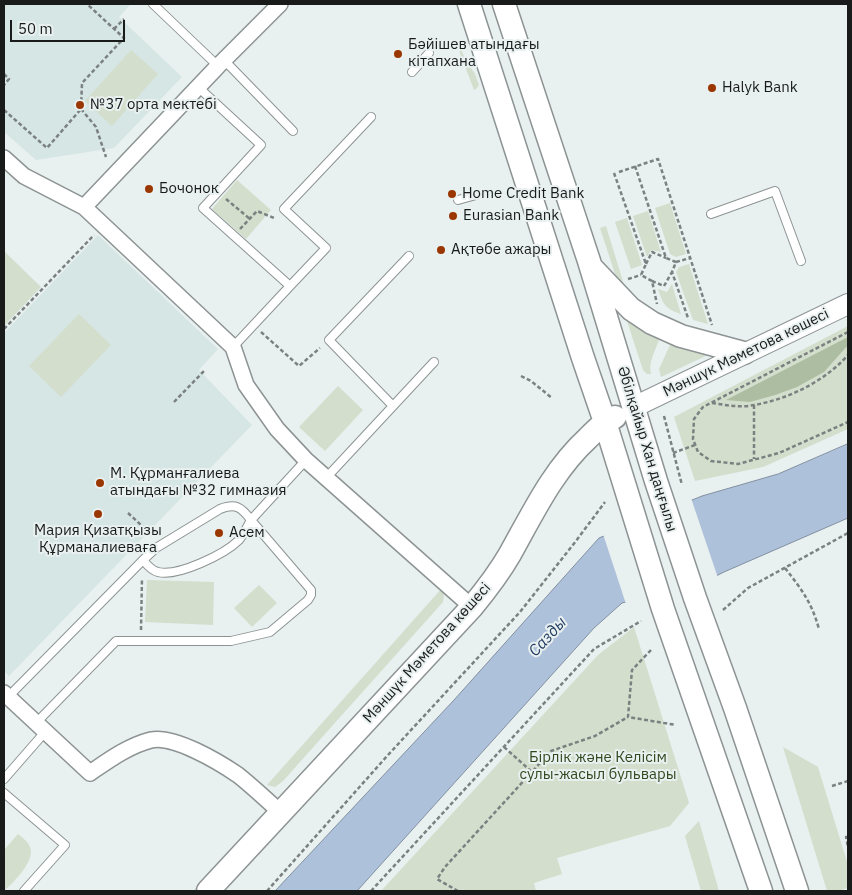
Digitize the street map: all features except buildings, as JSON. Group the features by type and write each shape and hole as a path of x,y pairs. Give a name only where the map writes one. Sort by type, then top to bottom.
{"main road":[{"path":"469,4 605,422 663,609 761,891"},
{"name":"Әбілқайыр Хан даңғылы","path":"504,4 590,266 659,492 798,891"},
{"path":"496,87 528,79"},
{"path":"546,240 578,229"},
{"path":"590,266 632,309 652,323 681,336 744,353"},
{"name":"Мәншүк Мәметова көшесі","path":"208,891 472,607 509,556 544,492 576,449 605,422 634,407"},
{"path":"729,798 743,799 753,805 763,815 785,853"}],"street":[{"path":"84,207 280,4"},
{"path":"4,158 24,176 84,207 234,347 246,385 277,429 306,460 472,607"},
{"name":"Мәншүк Мәметова көшесі","path":"634,407 848,304"},
{"path":"6,695 90,773 137,744 153,740 168,741 182,744 237,775 281,813"}],"lane":[{"path":"153,4 221,63 293,131"},
{"path":"412,72 429,53"},
{"path":"198,88 261,145 203,208 290,286"},
{"path":"234,347 326,248 284,209 371,118"},
{"path":"711,214 775,191 801,261"},
{"path":"458,200 476,195"},
{"path":"393,406 329,340 409,256"},
{"path":"326,478 434,362"},
{"path":"143,560 150,568 158,572 174,572 210,559 238,541 251,520 306,460"},
{"path":"4,779 41,728 116,641 231,641 267,633 308,600 311,590 244,510 240,507 232,506 220,509 161,544 6,695"},
{"path":"4,793 65,845 24,891"}],"path":[{"path":"4,110 48,148 81,109 82,83 124,38 87,4"},
{"path":"114,29 124,18"},
{"path":"4,74 9,79 4,86"},
{"path":"81,109 96,127 106,157"},
{"path":"619,172 658,159 713,329"},
{"path":"635,166 666,258"},
{"path":"614,173 646,264"},
{"path":"218,192 250,219"},
{"path":"234,236 257,211 274,218 284,209"},
{"path":"4,329 103,224"},
{"path":"641,276 652,252 676,262 690,258"},
{"path":"627,279 641,276 664,286 676,262"},
{"path":"672,272 689,322"},
{"path":"652,281 658,305"},
{"path":"254,325 299,366 329,340"},
{"path":"848,332 704,407 694,419 693,438 698,452 711,462 738,464 779,453 848,422"},
{"path":"712,403 733,406 754,405 777,399 800,390 822,378 848,357"},
{"path":"174,402 204,371"},
{"path":"521,376 531,381 552,398"},
{"path":"754,405 754,460"},
{"path":"664,416 682,485"},
{"path":"673,453 695,445"},
{"path":"267,891 520,612 576,542 605,502"},
{"path":"128,513 161,544"},
{"path":"724,610 748,588 848,533"},
{"path":"141,641 143,560"},
{"path":"785,568 805,593 814,611 819,629"},
{"path":"371,891 594,649 641,621"},
{"path":"628,717 632,670 651,650"},
{"path":"458,891 437,878 445,866 551,751 596,736 628,717 676,725"},
{"path":"504,746 532,772"},
{"path":"832,786 848,781"},
{"path":"848,837 846,838 848,847"}],"shaded area":[{"name":"№37 орта мектебі","path":"4,4 131,4 119,17 182,77 114,148 36,160 4,132"},
{"name":"М. Құрманғалиева атындағы №32 гимназия","path":"98,235 218,349 199,370 252,425 9,676 4,671 4,333"}],"green space":[{"path":"459,44 479,85 474,90 457,45"},
{"path":"131,50 158,74 112,126 85,101"},
{"path":"237,180 271,210 246,239 212,209"},
{"path":"670,203 686,254 676,257 670,254 655,208"},
{"path":"648,211 661,252 651,250 647,257 633,216"},
{"path":"627,218 642,265 631,269 615,222"},
{"path":"606,226 624,285 619,286 600,228"},
{"path":"4,251 41,287 4,326"},
{"path":"689,264 708,324 693,320 676,272 679,267"},
{"path":"672,284 681,314 665,305 658,289 667,292"},
{"path":"79,314 111,345 61,397 29,366"},
{"path":"625,315 659,340 651,361 651,374 647,374 643,370"},
{"path":"848,326 848,429 763,467 695,481 674,417"},
{"path":"848,337 848,345 824,372 797,387 750,402 726,400"},
{"path":"670,345 695,352 712,353 661,377 659,369"},
{"path":"338,386 363,410 325,451 299,427"},
{"path":"147,580 214,582 213,625 145,622"},
{"path":"259,585 277,603 252,627 234,608"},
{"path":"442,588 444,594 443,602 283,781 275,787 267,785"},
{"name":"Бірлік және Келісім сулы-жасыл бульвары","path":"634,627 689,803 670,826 557,858 562,874 534,883 536,891 381,891 598,655"},
{"path":"783,747 818,767 848,865 848,888 838,891 827,891"},
{"path":"699,821 719,891 701,891 685,836"},
{"path":"18,834 29,845 30,857 23,870 4,891 4,850"}],"water":[{"name":"Сазды","path":"848,444 848,518 706,581 622,603 594,628 357,891 275,891 454,700 599,538 702,496 778,474"}],"pier":[{"path":"691,498 718,578 707,584 626,604 603,534"}],"place":[{"name":"Бәйішев атындағы кітапхана","path":"398,54"},
{"name":"Halyk Bank","path":"712,88"},
{"name":"№37 орта мектебі","path":"80,105"},
{"name":"Бочонок","path":"149,189"},
{"name":"Home Credit Bank","path":"452,194"},
{"name":"Eurasian Bank","path":"453,216"},
{"name":"Ақтөбе ажары","path":"441,250"},
{"name":"М. Құрманғалиева атындағы №32 гимназия","path":"100,483"},
{"name":"Мария Қизатқызы Құрманалиеваға","path":"98,514"},
{"name":"Асем","path":"219,533"}]}
